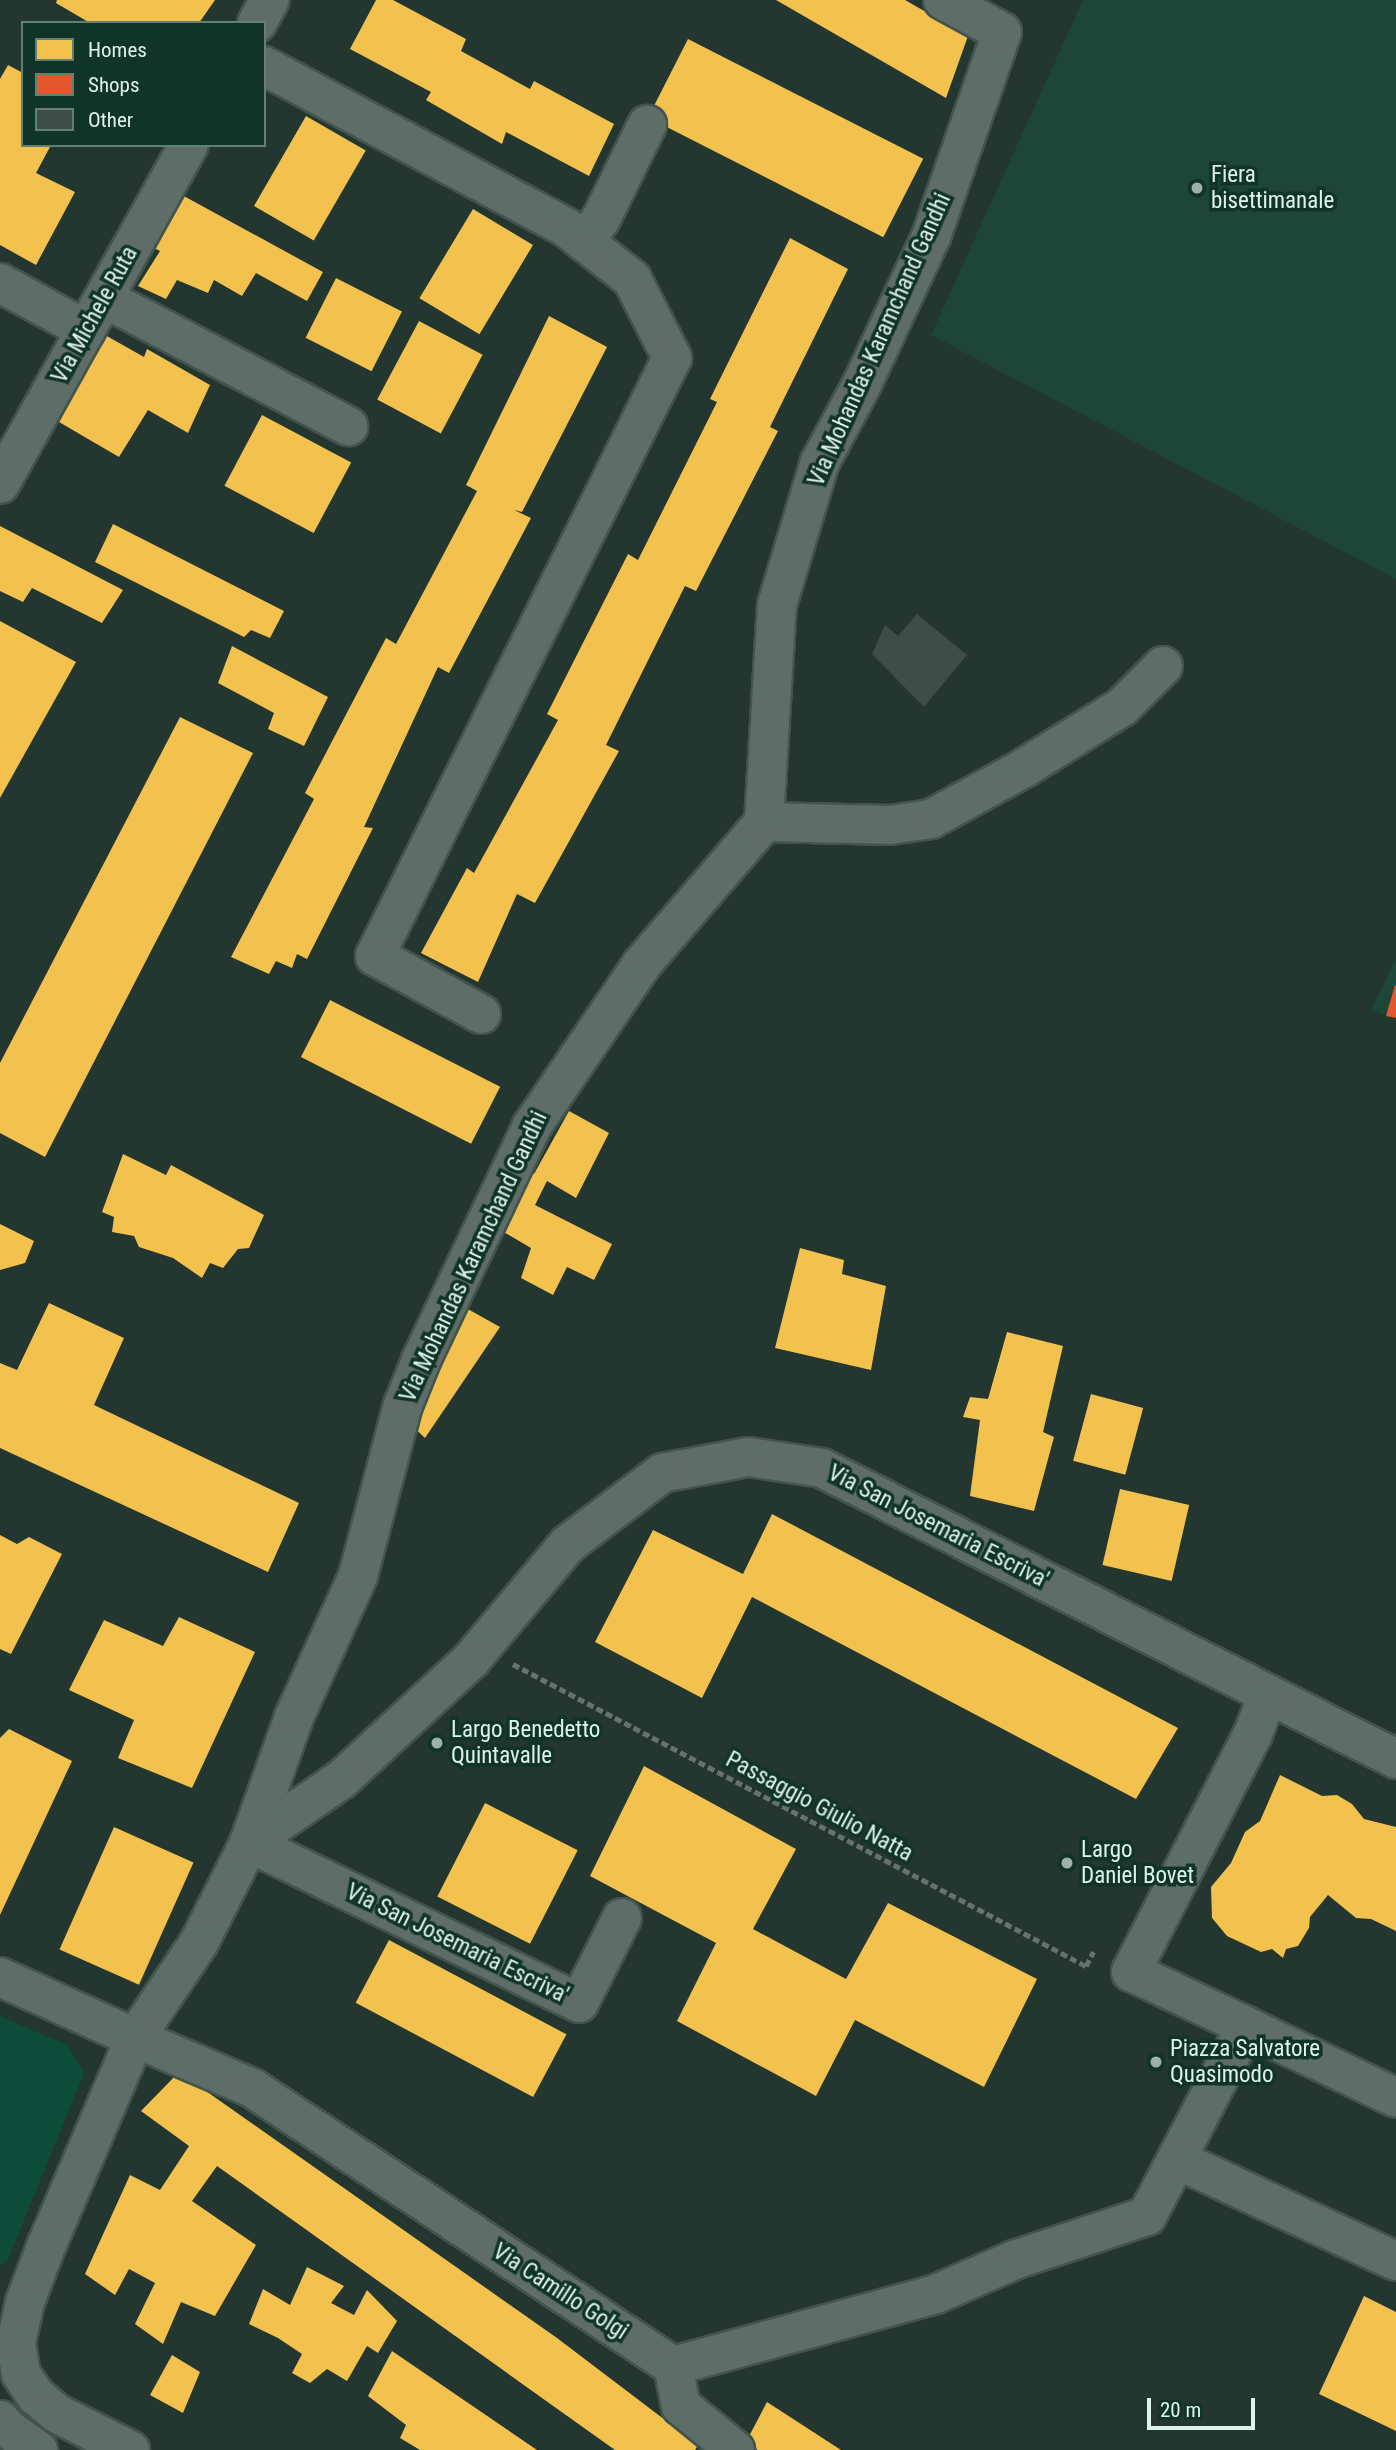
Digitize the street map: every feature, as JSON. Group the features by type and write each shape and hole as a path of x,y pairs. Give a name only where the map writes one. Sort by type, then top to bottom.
{"street":[{"path":"258,21 270,0"},
{"name":"Via Mohandas Karamchand Gandhi","path":"250,1843 294,1717 358,1576 403,1405 422,1358 532,1126 642,964 764,822 777,605 820,462 862,384 931,237 1002,32 943,0"},
{"path":"266,67 555,222 584,242 632,279 672,358 375,956 481,1014"},
{"path":"584,242 601,219 647,125"},
{"name":"Via Michele Ruta","path":"0,484 188,147"},
{"path":"0,283 86,330"},
{"path":"104,298 348,426"},
{"path":"764,822 890,825 931,819 1024,768 1122,708 1163,666"},
{"name":"Via San Josemaria Escriva'","path":"130,2450 56,2413 36,2396 21,2374 16,2343 34,2279 135,2038 200,1941 250,1843 342,1779 471,1660 568,1544 662,1473 748,1457 822,1468 1396,1759"},
{"path":"1268,1694 1254,1734 1132,1972 1396,2098"},
{"name":"Via San Josemaria Escriva'","path":"250,1843 579,2003 622,1918"},
{"name":"Via Camillo Golgi","path":"0,1977 252,2088 673,2366"},
{"path":"735,2450 681,2406 673,2366 936,2294 1017,2259 1147,2216 1246,2026"},
{"path":"1178,2160 1396,2261"},
{"path":"0,2301 34,2279"},
{"path":"0,2420 8,2429 38,2450"}],"path":[{"name":"Passaggio Giulio Natta","path":"523,1670 1086,1966 1093,1952"}],"shaded area":[{"name":"Fiera bisettimanale","path":"1083,0 1396,0 1396,579 931,335"},
{"path":"1396,959 1396,1018 1371,1010"},
{"path":"0,2016 67,2045 84,2073 7,2262 0,2265"}],"building: Homes":[{"path":"57,0 215,0 200,21 87,21 56,3"},
{"path":"376,0 393,0 466,39 461,51 530,89 534,81 614,124 589,176 506,132 502,144 426,100 431,92 350,49"},
{"path":"776,0 905,0 968,36 946,98"},
{"path":"688,39 923,159 883,237 648,117"},
{"path":"8,65 21,72 21,147 50,147 36,173 75,192 36,265 0,245 0,79"},
{"path":"306,116 366,150 314,241 254,206"},
{"path":"182,195 323,272 307,301 256,273 242,296 214,280 208,293 177,280 166,299 138,286 160,251 148,245"},
{"path":"473,209 533,245 479,334 419,298"},
{"path":"790,238 848,269 770,427 778,431 696,591 685,586 606,745 619,751 535,903 517,894 478,982 421,953 467,868 474,873 558,720 547,714 628,554 638,560 717,402 710,399"},
{"path":"336,278 402,312 372,371 306,338"},
{"path":"549,316 607,347 522,512 514,510 531,518 449,673 438,667 364,827 373,828 307,959 297,954 292,968 276,961 269,974 231,957 314,799 305,793 386,638 396,644 477,491 466,485"},
{"path":"419,321 483,355 441,433 377,400"},
{"path":"105,335 144,357 147,349 210,385 188,433 148,410 119,457 59,422"},
{"path":"262,415 351,462 314,533 224,486"},
{"path":"113,524 284,611 270,638 251,630 244,637 95,562"},
{"path":"0,526 123,590 102,623 32,588 23,602 0,591"},
{"path":"0,621 76,662 0,798"},
{"path":"232,646 328,697 304,746 268,729 274,713 218,683"},
{"path":"180,717 253,753 45,1157 0,1133 0,1063"},
{"path":"330,1000 500,1087 471,1144 301,1057"},
{"path":"569,1111 609,1133 576,1198 547,1181 535,1205 612,1244 594,1280 567,1267 553,1295 521,1278 531,1248 490,1224 518,1163 534,1174"},
{"path":"123,1154 166,1175 171,1165 264,1215 249,1248 238,1249 223,1268 210,1263 202,1278 173,1258 139,1247 134,1236 112,1232 114,1217 102,1212"},
{"path":"0,1224 34,1241 25,1263 0,1270"},
{"path":"800,1248 844,1260 842,1274 886,1286 871,1370 775,1348"},
{"path":"49,1303 124,1338 94,1405 299,1503 268,1572 0,1448 0,1363 17,1370"},
{"path":"466,1308 500,1327 425,1438 407,1421"},
{"path":"1007,1332 1063,1346 1043,1432 1054,1437 1034,1511 970,1496 980,1420 963,1417 970,1397 988,1399"},
{"path":"1091,1394 1143,1408 1125,1475 1073,1461"},
{"path":"1120,1489 1189,1505 1172,1581 1102,1565"},
{"path":"772,1514 1178,1728 1136,1799 752,1597 702,1698 595,1642 653,1530 743,1574"},
{"path":"0,1535 17,1544 29,1537 62,1554 11,1654 0,1649"},
{"path":"179,1617 255,1652 192,1788 118,1758 134,1720 69,1690 104,1620 163,1646"},
{"path":"9,1729 72,1761 0,1915 0,1738"},
{"path":"644,1766 796,1849 753,1929 846,1979 888,1903 1037,1979 984,2087 855,2020 816,2096 677,2021 716,1943 590,1876"},
{"path":"1280,1775 1322,1796 1337,1795 1352,1804 1364,1819 1396,1827 1396,1931 1371,1919 1356,1918 1328,1895 1310,1917 1309,1928 1298,1946 1286,1949 1283,1958 1272,1949 1261,1952 1227,1936 1212,1918 1211,1887 1231,1863 1245,1832 1260,1821"},
{"path":"485,1803 578,1850 530,1944 437,1897"},
{"path":"114,1827 193,1862 139,1985 59,1949"},
{"path":"389,1940 566,2034 533,2097 356,2003"},
{"path":"179,2072 557,2338 698,2445 695,2450 615,2450 217,2166 192,2201 256,2245 215,2316 181,2302 163,2344 135,2324 155,2283 129,2269 115,2295 85,2274 130,2175 160,2190 189,2146 141,2111"},
{"path":"307,2267 344,2286 331,2303 354,2315 367,2290 397,2321 378,2353 367,2346 347,2381 327,2369 310,2383 292,2373 302,2354 278,2338 249,2324 263,2289 290,2305"},
{"path":"1364,2296 1396,2312 1396,2431 1319,2394"},
{"path":"392,2351 537,2450 420,2450 400,2438 406,2425 368,2396"},
{"path":"172,2355 200,2372 183,2413 150,2395"},
{"path":"767,2402 841,2450 758,2450 746,2442"}],"building: Shops":[{"path":"1396,985 1396,1018 1386,1016"}],"building: Other":[{"path":"917,614 967,655 924,707 872,654 885,625 898,636"}],"place":[{"name":"Fiera bisettimanale","path":"1197,188"},
{"name":"Largo Benedetto Quintavalle","path":"437,1743"},
{"name":"Largo Daniel Bovet","path":"1067,1863"},
{"name":"Piazza Salvatore Quasimodo","path":"1156,2062"}]}
